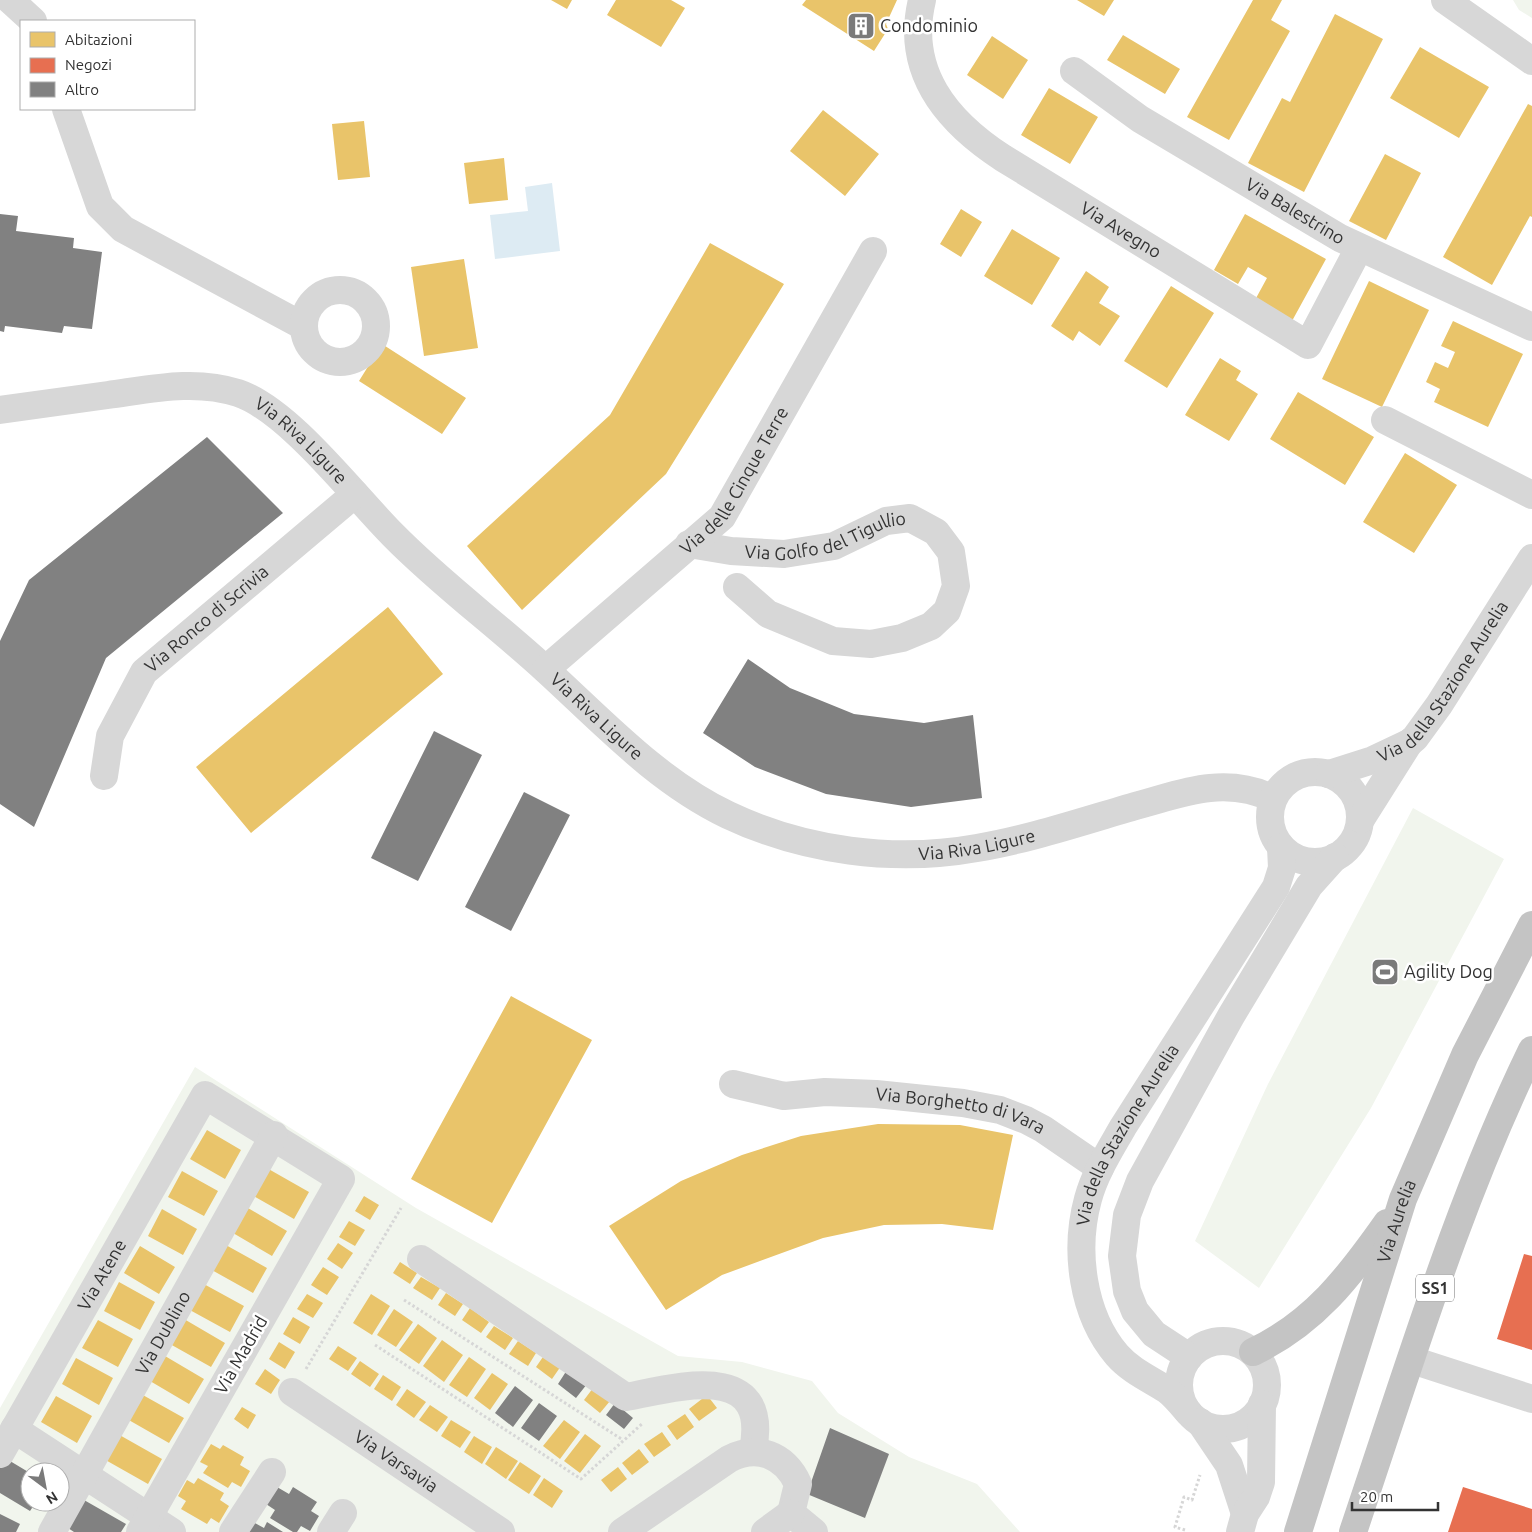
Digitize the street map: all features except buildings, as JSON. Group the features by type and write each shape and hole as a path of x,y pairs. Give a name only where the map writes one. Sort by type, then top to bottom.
{"highway":[{"name":"Via Aurelia","path":"1298,1532 1403,1199 1465,1055 1532,925"},
{"name":"SS1","path":"1353,1532 1447,1253 1525,1081 1532,1050"},
{"path":"1253,1352 1294,1330 1323,1303 1363,1256 1403,1199"}],"street":[{"path":"10,0 32,20"},
{"name":"Via Avegno","path":"922,0 918,39 925,69 935,95 964,130 1002,158 1308,345 1359,248"},
{"path":"1444,0 1532,61"},
{"name":"Via Balestrino","path":"1074,72 1140,119 1359,248 1532,327"},
{"path":"66,110 100,206 123,229 303,326"},
{"name":"Via delle Cinque Terre","path":"546,670 722,517 872,252"},
{"name":"Via Riva Ligure","path":"0,410 182,385 225,390 241,394 275,414 395,537 546,670 652,767 690,794 728,815 760,828 830,847 908,855 980,848 1210,788 1239,789 1262,794 1274,799"},
{"path":"1386,420 1532,495"},
{"name":"Via Ronco di Scrivia","path":"104,776 110,736 144,672 355,494"},
{"name":"Via Golfo del Tigullio","path":"689,544 731,551 784,554 834,546 886,521 910,518 936,532 951,552 956,586 947,611 931,626 902,638 871,644 833,641 768,614 737,587"},
{"name":"Via della Stazione Aurelia","path":"1329,774 1374,760 1409,743 1440,705 1532,558"},
{"path":"1360,819 1409,743"},
{"path":"1189,1357 1154,1334 1135,1311 1127,1291 1122,1256 1128,1216 1140,1181 1231,1016 1309,886 1335,857 1349,848 1358,834 1360,819 1359,803 1352,789 1340,779 1329,774 1310,772 1295,776 1282,786 1274,799 1270,811 1270,824 1274,836 1281,847 1302,860 1315,862 1335,857"},
{"name":"Via della Stazione Aurelia","path":"1194,1417 1169,1392 1134,1370 1119,1356 1106,1340 1090,1308 1085,1286 1083,1234 1088,1198 1100,1168 1123,1127 1276,887 1282,868 1281,847"},
{"name":"Via Borghetto di Vara","path":"733,1084 796,1095 876,1094 963,1103 1000,1110 1043,1129 1100,1168"},
{"name":"Via Atene","path":"0,1454 205,1095 274,1135"},
{"name":"Via Madrid","path":"145,1525 341,1179 274,1135"},
{"name":"Via Dublino","path":"52,1532 274,1135"},
{"path":"420,1259 626,1397 696,1384 723,1386 738,1393 749,1403 754,1414 756,1432 754,1450"},
{"path":"1194,1417 1213,1428 1228,1428 1243,1424 1254,1416 1262,1404 1267,1391 1266,1377 1262,1364 1253,1352 1242,1345 1228,1341 1214,1341 1200,1347 1189,1357 1181,1370 1178,1384 1181,1399 1228,1465 1242,1523"},
{"path":"1412,1360 1532,1399"},
{"name":"Via Varsavia","path":"292,1392 501,1532"},
{"path":"1242,1523 1256,1496 1260,1482 1262,1404"},
{"path":"14,1429 84,1475 145,1525 172,1532"},
{"path":"622,1532 729,1459 743,1452 754,1450 774,1458 794,1477 798,1484 806,1527 765,1532"},
{"path":"233,1532 272,1472"}],"path":[{"path":"292,1392 401,1208"},
{"path":"404,1300 624,1440"},
{"path":"375,1345 581,1479 645,1422"},
{"path":"1188,1524 1185,1531 1175,1527 1184,1498 1192,1500 1200,1477"}],"shaded area":[{"path":"1513,0 1532,0 1532,18 1519,10"},
{"path":"552,183 560,251 495,259 490,215 528,211 525,187"},
{"name":"Agility Dog","path":"1413,808 1504,859 1371,1108 1259,1288 1195,1241 1268,1084"},
{"path":"195,1067 416,1208 678,1356 742,1362 812,1381 838,1413 909,1457 977,1484 1020,1532 0,1532 0,1408"}],"place":[{"name":"Condominio","path":"861,26"},
{"name":"Agility Dog","path":"1385,972"}]}
